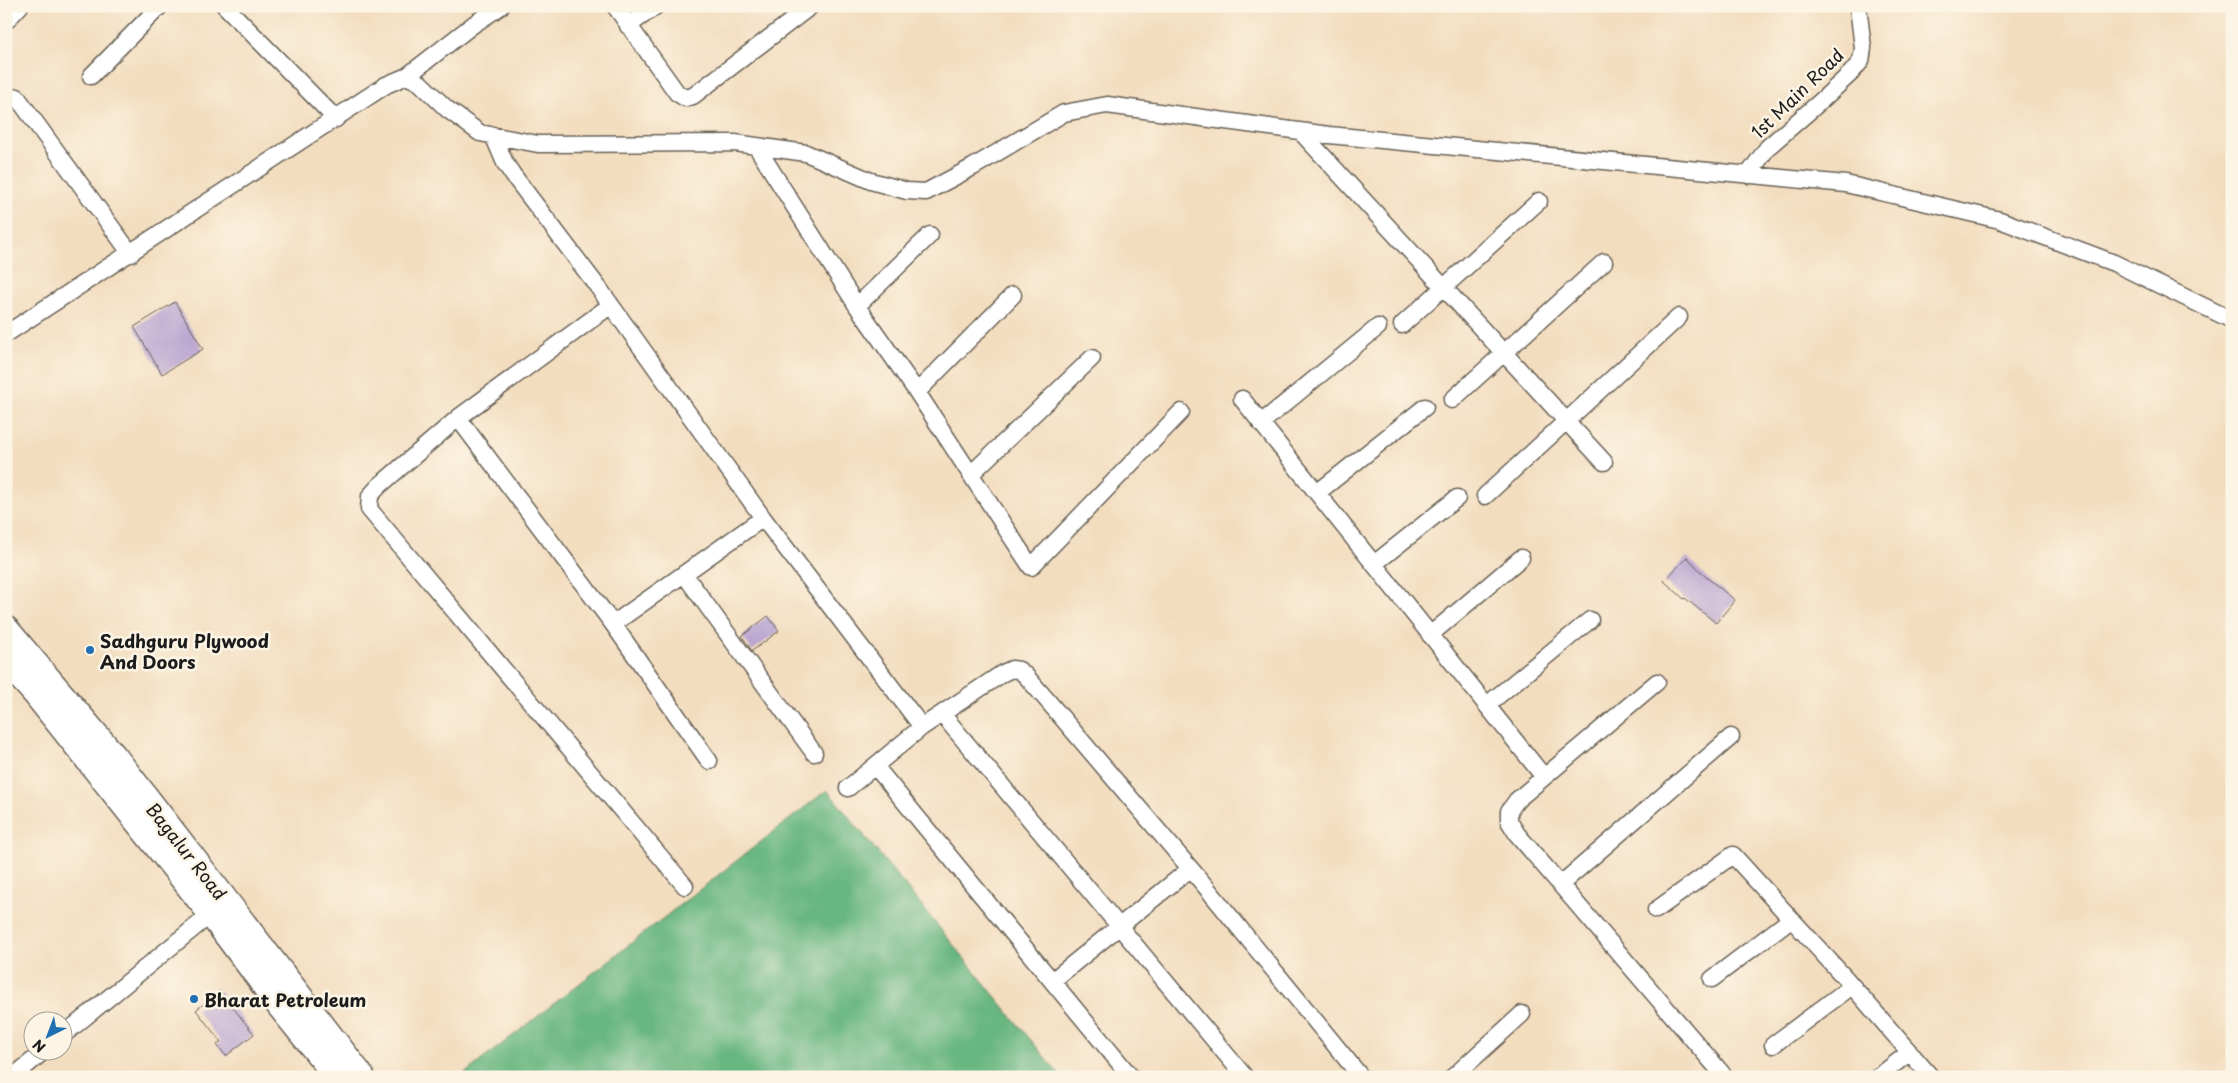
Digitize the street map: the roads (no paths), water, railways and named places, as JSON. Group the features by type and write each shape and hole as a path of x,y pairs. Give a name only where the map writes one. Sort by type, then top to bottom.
{"main road":[{"name":"Bagalur Road","path":"6,629 114,756 362,1077"},
{"name":"Bagalur Road","path":"6,661 34,692 211,914 282,1009 337,1077"}],"street":[{"path":"6,22 20,6"},
{"path":"91,76 160,6"},
{"path":"224,6 336,119"},
{"path":"6,334 131,254 386,85 408,76 474,24 501,6"},
{"path":"615,6 677,93 685,98 693,96 812,6"},
{"path":"628,26 656,6"},
{"name":"1st Main Road","path":"1748,175 1768,146 1852,73 1861,61 1863,48 1858,6"},
{"path":"408,76 420,83 447,109 480,133 538,144 735,143 806,153 871,181 907,191 926,192 973,167 1064,113 1107,105 1300,131 1846,184 2000,220 2114,264 2232,320"},
{"path":"17,98 131,254"},
{"path":"1300,131 1604,462"},
{"path":"493,135 505,163 611,305 763,518 922,727"},
{"path":"756,146 857,306 917,392 1031,567 1180,412"},
{"path":"1402,325 1539,201"},
{"path":"857,306 930,235"},
{"path":"1452,400 1604,262"},
{"path":"917,392 1013,295"},
{"path":"611,305 458,418 379,486 370,496 369,508 685,886"},
{"path":"1485,496 1679,317"},
{"path":"1261,423 1378,327"},
{"path":"970,474 1092,358"},
{"path":"1242,399 1544,777"},
{"path":"1317,493 1425,406"},
{"path":"458,418 613,624 709,761"},
{"path":"1374,564 1457,498"},
{"path":"613,624 763,518"},
{"path":"1430,634 1521,558"},
{"path":"684,574 814,753"},
{"path":"1487,705 1590,620"},
{"path":"848,788 922,727 1003,673 1012,669 1019,670 1046,699 1190,869 1361,1077"},
{"path":"1657,682 1517,800 1508,811 1509,821 1517,834 1725,1077"},
{"path":"942,714 1245,1077"},
{"path":"1561,884 1731,737"},
{"path":"875,766 1131,1077"},
{"path":"1656,910 1733,855 1852,986 1931,1077"},
{"path":"1052,981 1190,869"},
{"path":"72,1028 211,914"},
{"path":"1712,979 1792,919"},
{"path":"1773,1045 1852,986"},
{"path":"1453,1077 1522,1014"},
{"path":"1878,1077 1910,1052"},
{"path":"13,1077 33,1060"}],"place":[{"name":"Sadhguru Plywood And Doors","path":"90,650"},
{"name":"Bharat Petroleum","path":"194,999"}]}
